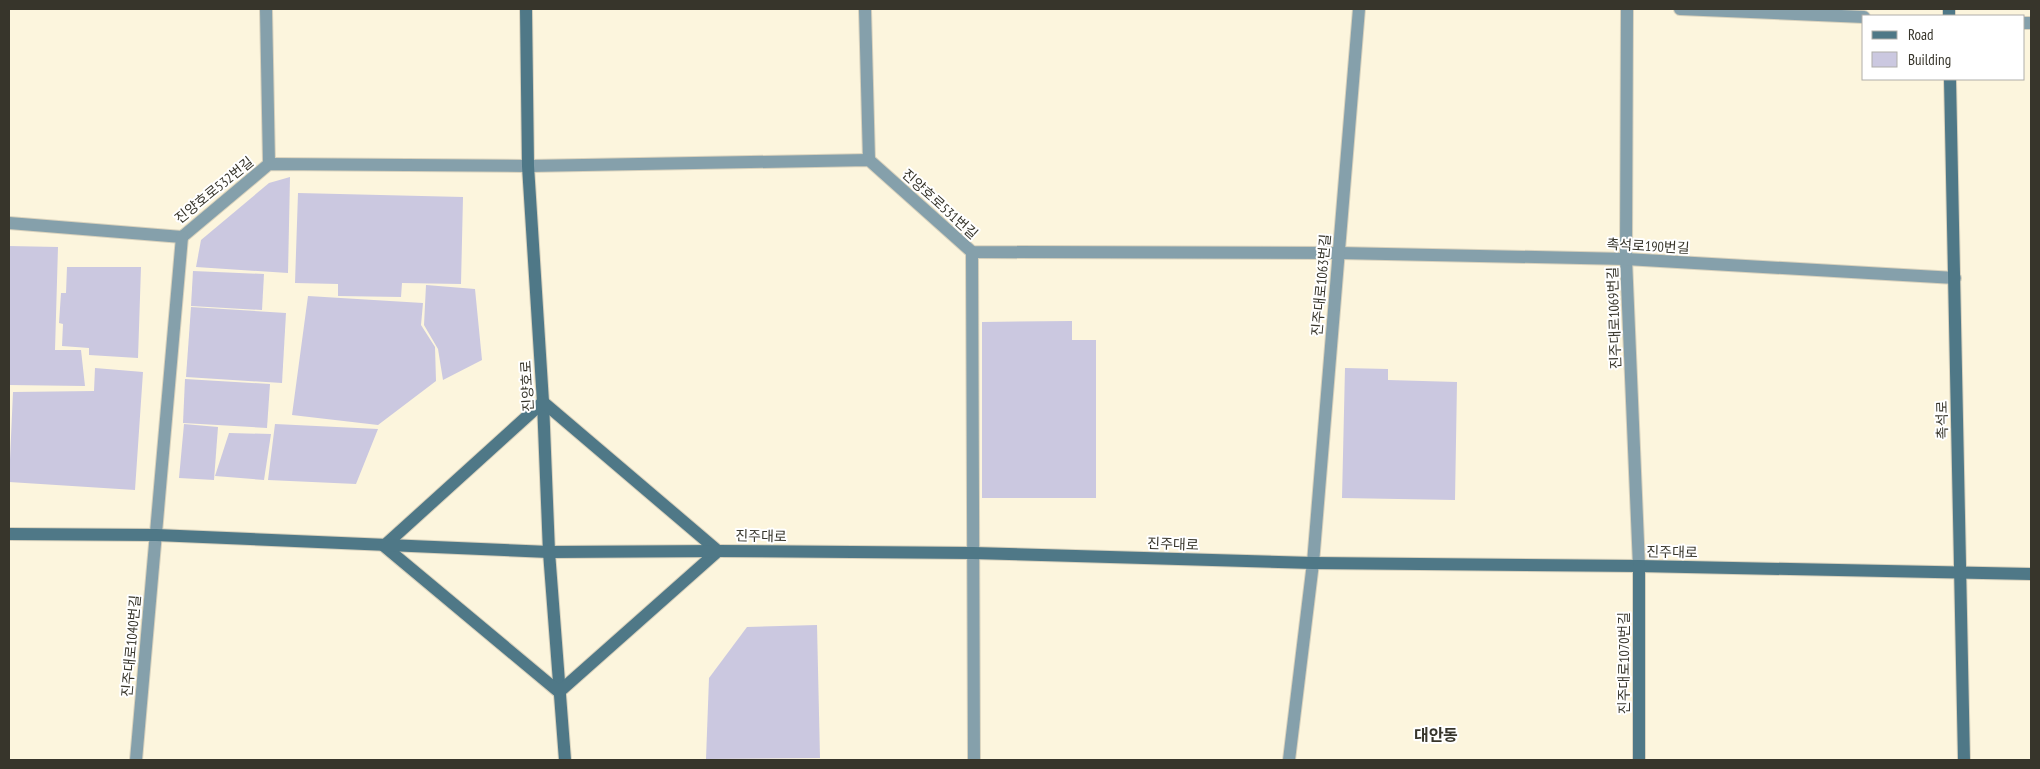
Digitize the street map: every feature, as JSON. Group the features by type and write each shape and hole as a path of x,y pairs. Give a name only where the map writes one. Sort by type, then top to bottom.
{"street":[{"path":"266,9 269,164"},
{"name":"진양호로","path":"526,9 528,166 543,402 549,552 565,760"},
{"path":"528,166 869,160 865,9"},
{"name":"진주대로1063번길","path":"1313,563 1359,9"},
{"name":"진주대로1069번길","path":"1627,9 1626,259 1639,566"},
{"path":"1680,9 1862,17"},
{"name":"촉석로","path":"1950,80 1964,760"},
{"name":"진양호로531번길","path":"869,160 972,252 1339,253"},
{"name":"진양호로532번길","path":"9,223 182,237 269,164 528,166"},
{"name":"진주대로1040번길","path":"136,760 182,237"},
{"path":"972,252 972,688 974,760"},
{"name":"촉석로190번길","path":"1339,253 1626,259 1955,278"},
{"path":"543,402 718,551 559,692 384,546 543,402"},
{"name":"진주대로","path":"9,534 156,535 549,552 973,553 1313,563 1639,566 2031,574"},
{"path":"1289,760 1313,563"},
{"name":"진주대로1070번길","path":"1639,566 1639,760"}],"building":[{"path":"290,177 288,273 196,267 201,240 269,183"},
{"path":"298,193 463,197 461,284 402,283 401,297 338,296 338,284 295,283"},
{"path":"9,246 58,247 55,350 81,350 85,386 9,385"},
{"path":"67,267 141,267 138,358 89,355 89,348 62,346 63,324 59,323 61,293 66,293"},
{"path":"193,271 264,274 262,310 191,306"},
{"path":"426,285 475,289 482,360 443,380 438,349 424,325"},
{"path":"308,296 423,303 421,325 435,347 436,381 378,425 292,415"},
{"path":"191,307 286,313 282,383 186,377"},
{"path":"1072,321 1072,340 1096,340 1096,498 982,498 982,322"},
{"path":"95,368 143,372 135,490 9,482 13,392 94,391"},
{"path":"1345,368 1388,369 1388,380 1457,382 1455,500 1342,498"},
{"path":"185,379 270,384 267,428 183,423"},
{"path":"184,424 218,427 214,480 179,478"},
{"path":"275,424 378,429 356,484 268,480"},
{"path":"229,433 271,434 264,480 215,476"},
{"path":"817,625 820,758 706,759 709,678 747,627"}],"district":[{"name":"대안동","path":"1436,735"}]}
